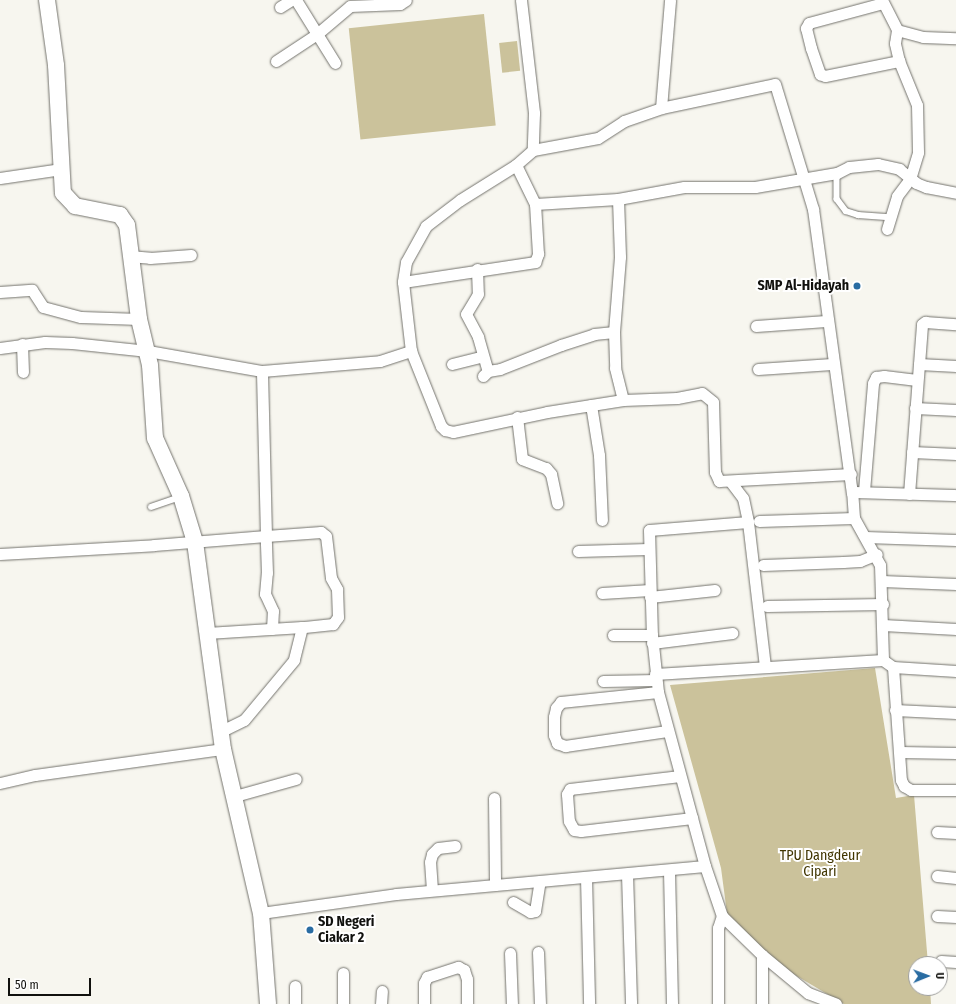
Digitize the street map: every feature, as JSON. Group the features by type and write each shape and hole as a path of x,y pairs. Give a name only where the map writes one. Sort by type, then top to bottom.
{"street":[{"path":"48,0 56,65 63,193 70,202 82,208 111,212 123,217 127,224 129,256 139,319 148,351 153,387 155,438 181,496 194,542 223,749 261,913 268,1004"},
{"path":"280,7 291,0"},
{"path":"296,0 335,63"},
{"path":"521,0 534,114 533,150"},
{"path":"661,108 670,0"},
{"path":"276,61 317,34 348,3 401,1"},
{"path":"886,229 897,196 910,179 918,152 919,113 915,96 899,61 895,43 897,30 883,1 809,23 806,28 820,74 825,76 899,61"},
{"path":"897,30 923,37 956,38"},
{"path":"851,474 719,481 715,472 713,402 706,394 623,400 517,417 453,432 445,430 411,351 403,282 406,262 426,226 460,200 516,165 533,150 598,138 624,121 661,108 775,84 805,178 813,209 832,364 851,474 854,518 877,554 882,581 883,660"},
{"path":"535,204 618,199 684,187 755,187 837,173 849,167 878,164 899,169 910,179 926,187 956,193"},
{"path":"403,282 478,269 535,262 538,254 535,204 516,165"},
{"path":"0,178 61,169"},
{"path":"618,199 620,258 614,332 616,368 623,400"},
{"path":"129,256 150,258 191,254"},
{"path":"478,269 478,294 466,314 474,327 483,356 486,373 594,334 614,332"},
{"path":"0,292 32,290 43,306 81,317 139,319"},
{"path":"756,326 826,321"},
{"path":"909,494 914,408 918,380 922,324 925,322 956,324"},
{"path":"0,348 22,344 72,343 148,351 262,371 380,361 411,351"},
{"path":"22,344 22,372"},
{"path":"452,364 483,356"},
{"path":"758,369 832,364"},
{"path":"919,364 956,366"},
{"path":"262,371 268,573 265,594 273,612 272,629"},
{"path":"864,491 874,383 876,378 884,376 918,380"},
{"path":"591,406 599,462 602,520"},
{"path":"914,408 956,410"},
{"path":"517,417 522,459 546,468 551,474 557,503"},
{"path":"912,452 956,454"},
{"path":"730,481 743,498 754,522 765,666"},
{"path":"852,492 864,491 956,495"},
{"path":"836,1004 808,999 722,916 705,866 667,731 658,692 652,639 648,536 652,528 854,518"},
{"path":"0,554 194,542 322,532 326,536 331,578 338,589 338,617 333,624 207,633"},
{"path":"865,537 956,540"},
{"path":"578,550 648,549"},
{"path":"763,565 860,561 877,554"},
{"path":"882,581 956,584"},
{"path":"602,592 650,594 715,590"},
{"path":"767,606 883,604"},
{"path":"883,625 956,629"},
{"path":"221,731 244,720 294,660 302,627"},
{"path":"613,635 652,639 732,633"},
{"path":"603,681 765,666 883,660 893,667 956,671"},
{"path":"893,667 901,780 904,786 911,790 956,790"},
{"path":"658,692 561,702 555,712 554,735 558,743 565,746 667,731"},
{"path":"895,710 956,713"},
{"path":"0,783 35,775 223,749"},
{"path":"900,752 956,753"},
{"path":"680,776 570,789 567,794 569,821 574,830 582,831 692,818"},
{"path":"235,796 296,779"},
{"path":"494,798 495,885"},
{"path":"937,832 956,833"},
{"path":"432,890 430,862 434,851 455,846"},
{"path":"261,913 432,890 669,871 705,866"},
{"path":"669,871 672,1004"},
{"path":"627,874 631,1004"},
{"path":"937,876 956,878"},
{"path":"586,877 589,1004"},
{"path":"513,902 530,912 535,910 540,881"},
{"path":"718,1004 718,928 722,916"},
{"path":"936,916 956,917"},
{"path":"510,952 512,1004"},
{"path":"538,952 540,1004"},
{"path":"762,955 762,1004"},
{"path":"424,1004 424,983 427,977 458,967 464,970 467,979 467,1004"},
{"path":"343,973 343,1004"},
{"path":"295,986 295,1004"},
{"path":"381,1004 382,991"}],"lane":[{"path":"837,173 837,200 846,211 858,215 889,217"},
{"path":"151,507 181,496"}],"green space":[{"path":"484,14 496,125 360,140 349,28"},
{"path":"517,41 520,71 502,73 499,43"},
{"name":"TPU Dangdeur Cipari","path":"875,668 896,798 914,795 927,956 908,956 908,996 930,996 931,1004 844,1004 768,959 728,921 721,868 670,685"}],"place":[{"name":"SMP Al-Hidayah","path":"857,286"},
{"name":"SD Negeri Ciakar 2","path":"310,930"}]}
